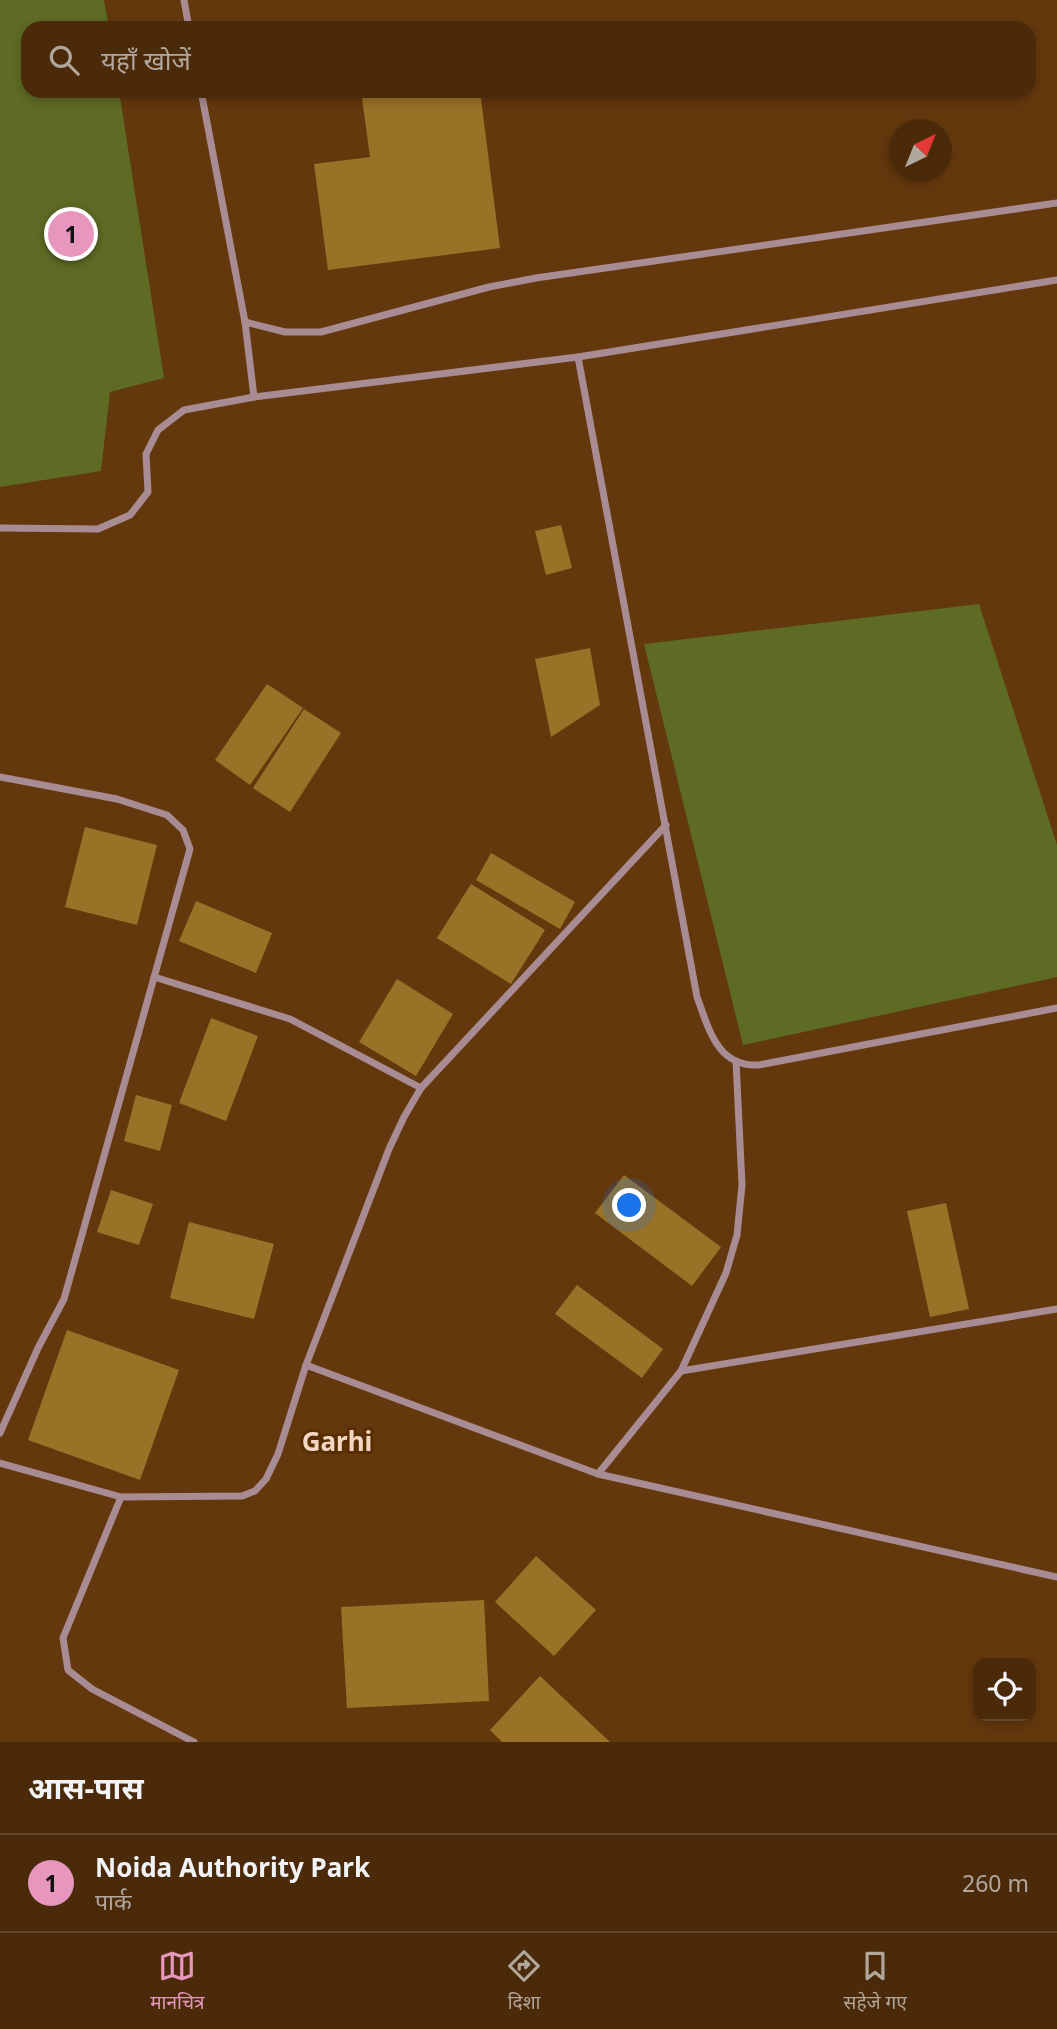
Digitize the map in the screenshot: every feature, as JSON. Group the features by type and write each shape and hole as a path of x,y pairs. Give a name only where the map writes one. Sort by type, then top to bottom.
{"street":[{"path":"184,0 188,21"},
{"path":"202,98 246,322 254,397"},
{"path":"246,322 285,332 321,332 489,287 536,278 1057,203"},
{"path":"0,528 98,529 130,515 148,492 146,454 158,430 184,410 254,397 578,357 1057,280"},
{"path":"578,357 698,997 713,1039 723,1053 747,1066 759,1065 1057,1008"},
{"path":"0,777 117,799 167,815 183,830 190,849 64,1299 38,1348 0,1433"},
{"path":"0,1463 121,1497 242,1496 255,1491 266,1479 278,1454 306,1365 389,1149 421,1088 666,825"},
{"path":"154,977 290,1019 421,1088"},
{"path":"598,1474 681,1371 726,1273 737,1235 742,1185 736,1061"},
{"path":"681,1371 1057,1309"},
{"path":"306,1365 598,1474 1055,1576"},
{"path":"121,1497 63,1638 68,1670 92,1689 194,1742"}],"green space":[{"path":"0,0 104,0 108,21 21,21 21,98 120,98 164,378 110,392 101,471 0,487"},
{"path":"979,604 1057,845 1057,977 743,1045 644,644"}],"building":[{"path":"362,98 481,98 500,248 328,270 314,164 370,157"},
{"path":"561,525 572,568 546,575 535,531"},
{"path":"590,648 600,705 551,737 535,659"},
{"path":"267,684 303,708 250,785 215,760"},
{"path":"304,709 341,733 290,812 253,788"},
{"path":"85,827 157,845 137,925 65,907"},
{"path":"491,853 575,902 560,929 476,880"},
{"path":"471,884 545,930 511,984 437,938"},
{"path":"196,901 272,933 256,973 179,941"},
{"path":"397,979 453,1014 416,1076 359,1042"},
{"path":"211,1018 258,1036 226,1121 179,1103"},
{"path":"136,1095 172,1105 160,1151 124,1141"},
{"path":"624,1175 721,1247 692,1286 595,1213"},
{"path":"111,1190 153,1204 139,1245 97,1232"},
{"path":"946,1203 969,1309 930,1317 907,1211"},
{"path":"189,1222 274,1244 254,1319 170,1298"},
{"path":"577,1285 663,1349 642,1378 555,1314"},
{"path":"67,1330 179,1370 140,1480 28,1440"},
{"path":"536,1556 596,1610 554,1656 495,1602"},
{"path":"484,1600 489,1701 347,1708 341,1607"},
{"path":"540,1676 610,1742 502,1742 490,1730"}],"place":[{"name":"Noida Authority Park","path":"71,234"}],"district":[{"name":"Garhi","path":"337,1441"}]}
